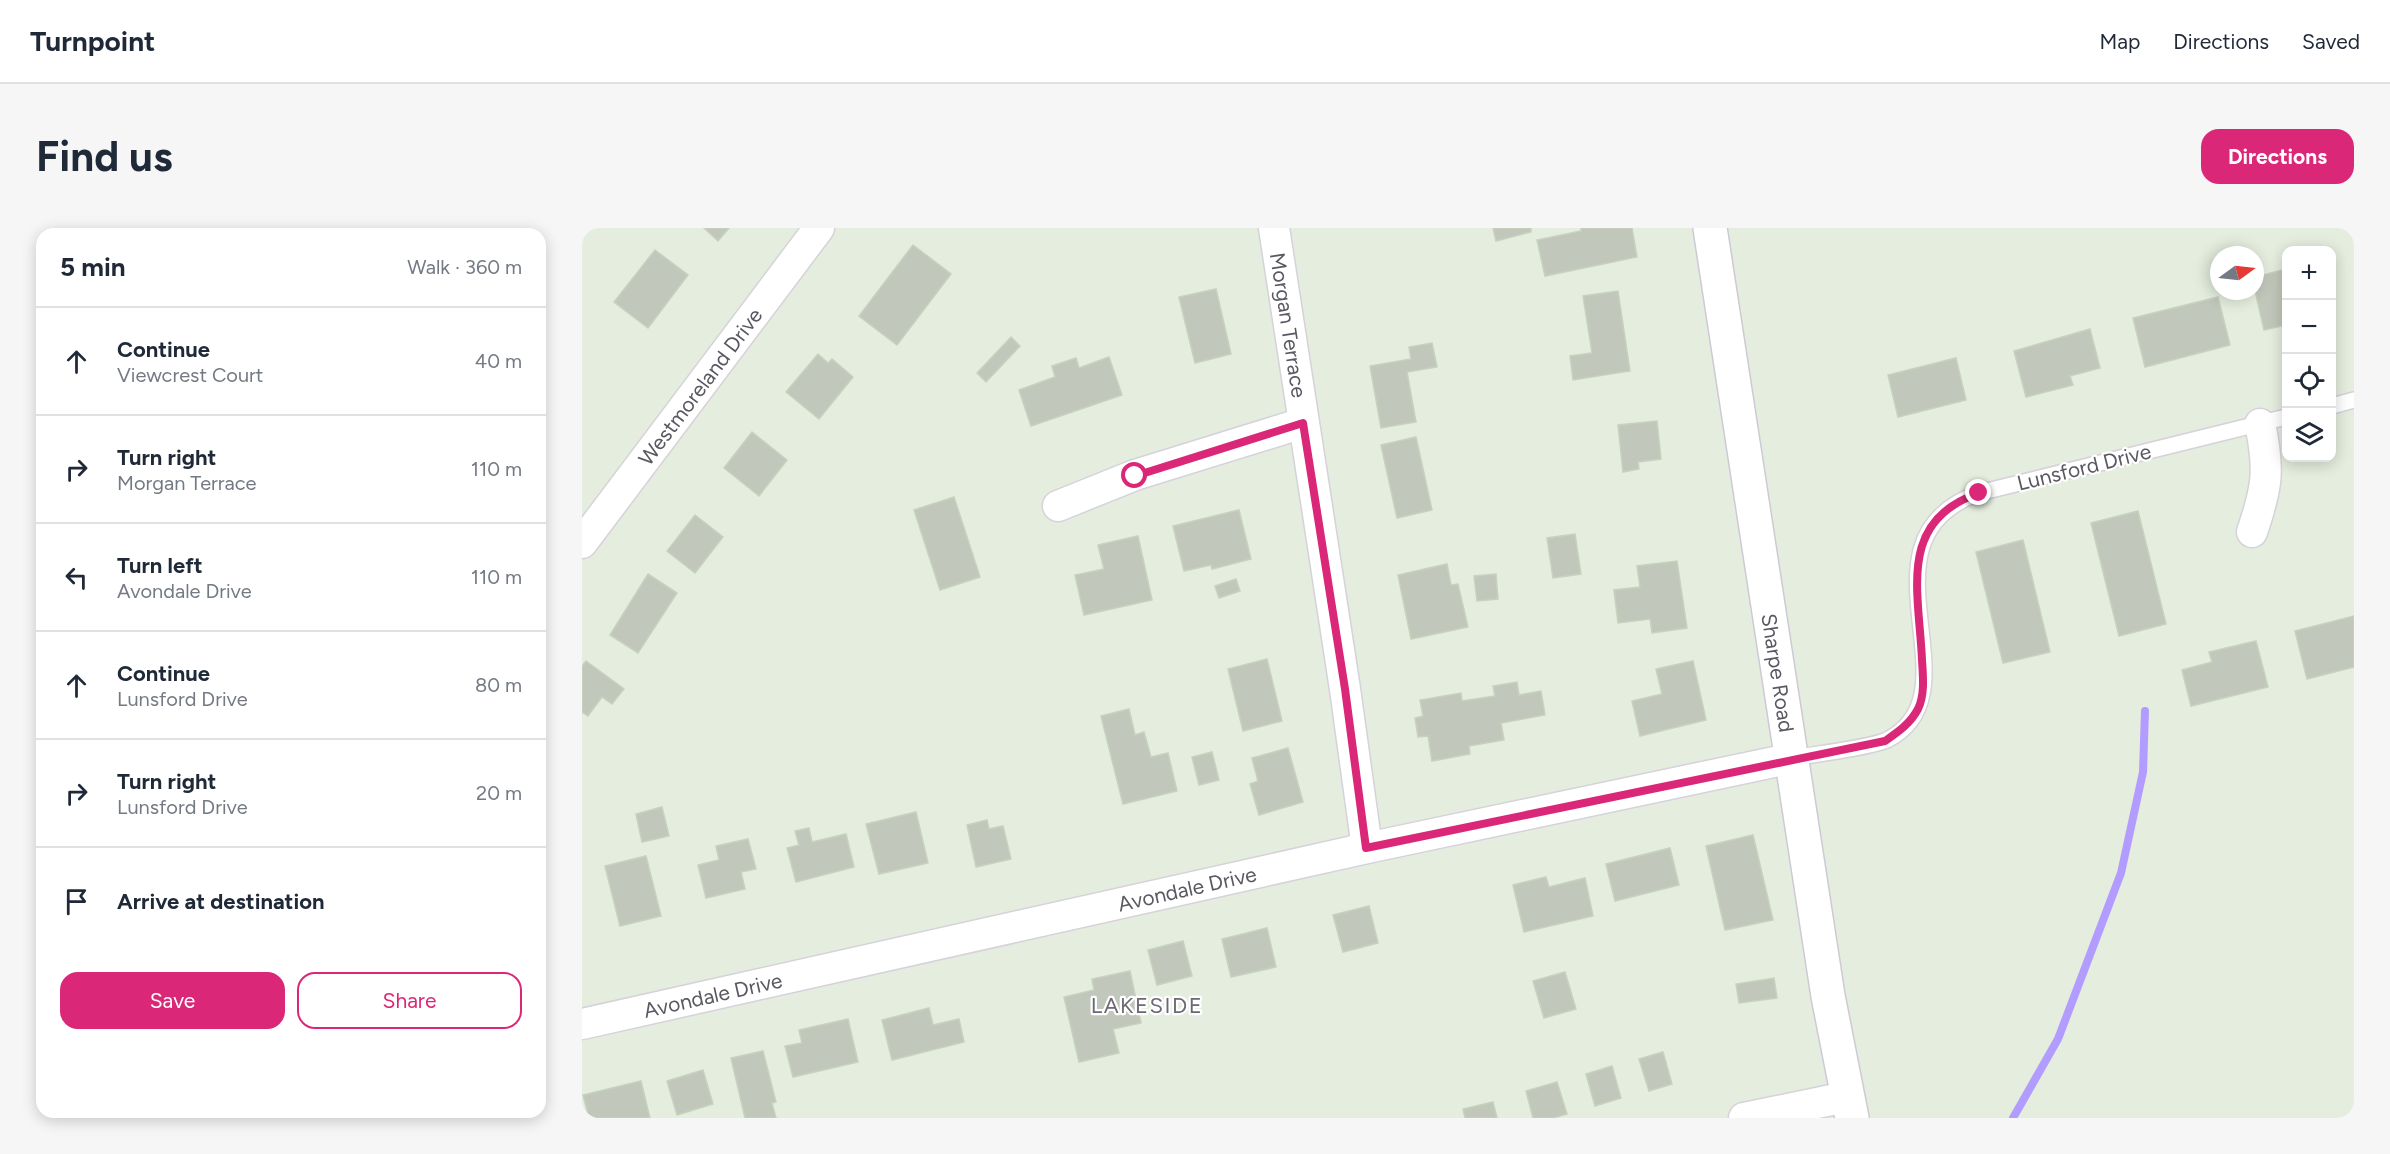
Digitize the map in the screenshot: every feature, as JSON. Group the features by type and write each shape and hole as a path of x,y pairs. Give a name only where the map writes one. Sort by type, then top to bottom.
{"street":[{"name":"Westmoreland Drive","path":"582,543 819,228"},
{"name":"Morgan Terrace","path":"1274,228 1345,689 1366,848"},
{"name":"Sharpe Road","path":"1710,228 1828,996 1849,1107"},
{"path":"2252,532 2267,483 2265,443 2273,420"},
{"path":"1058,506 1135,476 1303,423"},
{"name":"Avondale Drive","path":"582,1024 1366,848 1793,758"},
{"path":"1744,1118 1849,1107"}],"lane":[{"path":"2336,405 2354,400"},
{"name":"Lunsford Drive","path":"1793,758 1885,741 1904,728 1917,711 1921,701 1923,679 1917,556 1925,533 1941,513 1961,499 1979,493 2273,420"}],"building":[{"path":"704,228 729,228 718,241"},
{"path":"1493,228 1531,228 1531,232 1496,241"},
{"path":"1581,228 1632,228 1637,257 1545,276 1537,240 1581,231"},
{"path":"913,245 951,274 897,345 859,316"},
{"path":"655,250 688,275 648,328 614,302"},
{"path":"2282,270 2282,326 2264,330 2257,300 2264,300 2264,275"},
{"path":"1216,289 1231,354 1195,363 1179,297"},
{"path":"1618,291 1630,371 1573,380 1570,356 1592,353 1583,296"},
{"path":"2210,299 2219,300 2230,345 2145,367 2133,318"},
{"path":"2090,329 2100,368 2070,376 2073,385 2026,397 2014,351"},
{"path":"1011,337 1020,346 986,382 977,373"},
{"path":"1432,343 1437,367 1407,372 1416,422 1381,428 1370,366 1411,359 1409,347"},
{"path":"818,354 828,363 832,359 853,377 819,419 786,392"},
{"path":"1109,357 1122,395 1031,426 1019,390 1055,377 1052,366 1076,358 1079,368"},
{"path":"1956,358 1966,400 1898,417 1888,375"},
{"path":"1657,421 1661,459 1638,462 1639,469 1623,472 1618,425"},
{"path":"752,432 787,460 759,496 724,468"},
{"path":"1416,437 1432,510 1397,518 1381,445"},
{"path":"954,497 980,577 940,590 914,510"},
{"path":"1239,510 1251,559 1212,569 1211,565 1184,571 1173,526"},
{"path":"2138,511 2166,624 2119,636 2091,523"},
{"path":"695,515 723,537 695,573 667,551"},
{"path":"1575,534 1581,574 1553,578 1547,538"},
{"path":"1138,536 1152,600 1084,615 1075,575 1104,569 1098,545"},
{"path":"2023,540 2050,652 2003,663 1976,552"},
{"path":"1677,561 1687,628 1652,633 1650,619 1618,623 1614,590 1640,587 1637,566"},
{"path":"1447,564 1451,585 1458,584 1468,627 1411,639 1398,575"},
{"path":"648,574 677,593 638,653 610,635"},
{"path":"1496,574 1498,599 1477,601 1474,576"},
{"path":"1236,579 1240,591 1219,598 1215,586"},
{"path":"2354,616 2354,667 2307,679 2295,631"},
{"path":"2256,641 2268,687 2191,706 2182,670 2212,662 2209,652"},
{"path":"1267,659 1282,721 1243,731 1228,669"},
{"path":"586,661 624,689 612,704 602,697 588,716 582,712 582,666"},
{"path":"1693,661 1706,720 1640,736 1632,701 1662,694 1656,669"},
{"path":"1517,682 1519,695 1541,691 1545,715 1501,723 1504,740 1469,746 1470,754 1432,761 1428,736 1418,737 1415,718 1423,716 1420,700 1461,693 1462,701 1495,696 1493,686"},
{"path":"1129,709 1135,735 1144,732 1151,757 1168,753 1177,791 1123,804 1101,716"},
{"path":"1288,748 1303,802 1259,815 1250,784 1258,781 1252,758"},
{"path":"1212,752 1219,780 1199,785 1192,757"},
{"path":"662,807 669,836 642,842 636,814"},
{"path":"916,812 928,863 879,874 866,824"},
{"path":"987,820 989,829 1003,826 1011,859 976,867 967,825"},
{"path":"809,828 812,842 846,834 854,867 796,882 787,848 799,845 795,831"},
{"path":"1753,835 1773,920 1725,930 1706,846"},
{"path":"748,839 756,869 741,872 745,889 706,898 698,865 719,860 716,846"},
{"path":"1670,848 1679,885 1615,901 1606,864"},
{"path":"646,856 661,916 620,926 605,866"},
{"path":"1546,877 1549,887 1585,878 1593,916 1524,932 1513,885"},
{"path":"1369,906 1378,943 1343,952 1333,915"},
{"path":"1267,928 1276,967 1231,977 1222,939"},
{"path":"1183,941 1192,976 1157,985 1148,950"},
{"path":"1130,971 1141,1023 1113,1029 1119,1053 1079,1062 1064,997 1094,990 1092,979"},
{"path":"1565,972 1576,1009 1544,1018 1533,981"},
{"path":"1774,978 1777,998 1739,1003 1736,984"},
{"path":"929,1008 933,1025 959,1019 964,1042 892,1060 882,1020"},
{"path":"848,1019 858,1062 793,1077 785,1046 802,1043 799,1030"},
{"path":"763,1051 776,1102 772,1103 776,1118 745,1118 731,1058"},
{"path":"1663,1052 1672,1084 1649,1091 1639,1059"},
{"path":"1612,1066 1621,1098 1595,1106 1586,1074"},
{"path":"703,1070 713,1104 677,1115 667,1081"},
{"path":"641,1081 650,1118 589,1118 583,1095"},
{"path":"1557,1082 1567,1114 1553,1118 1533,1118 1526,1091"},
{"path":"1493,1102 1497,1118 1465,1118 1463,1109"}],"waterway":[{"path":"2013,1118 2058,1039 2121,873 2143,772 2145,711"}],"district":[{"name":"LAKESIDE","path":"1147,1005"}],"route":[{"path":"1135,476 1246,438 1303,423 1345,689 1366,848 1793,758 1885,741 1904,728 1917,711 1921,701 1923,679 1917,556 1925,533 1941,513 1961,499 1979,493"}]}
